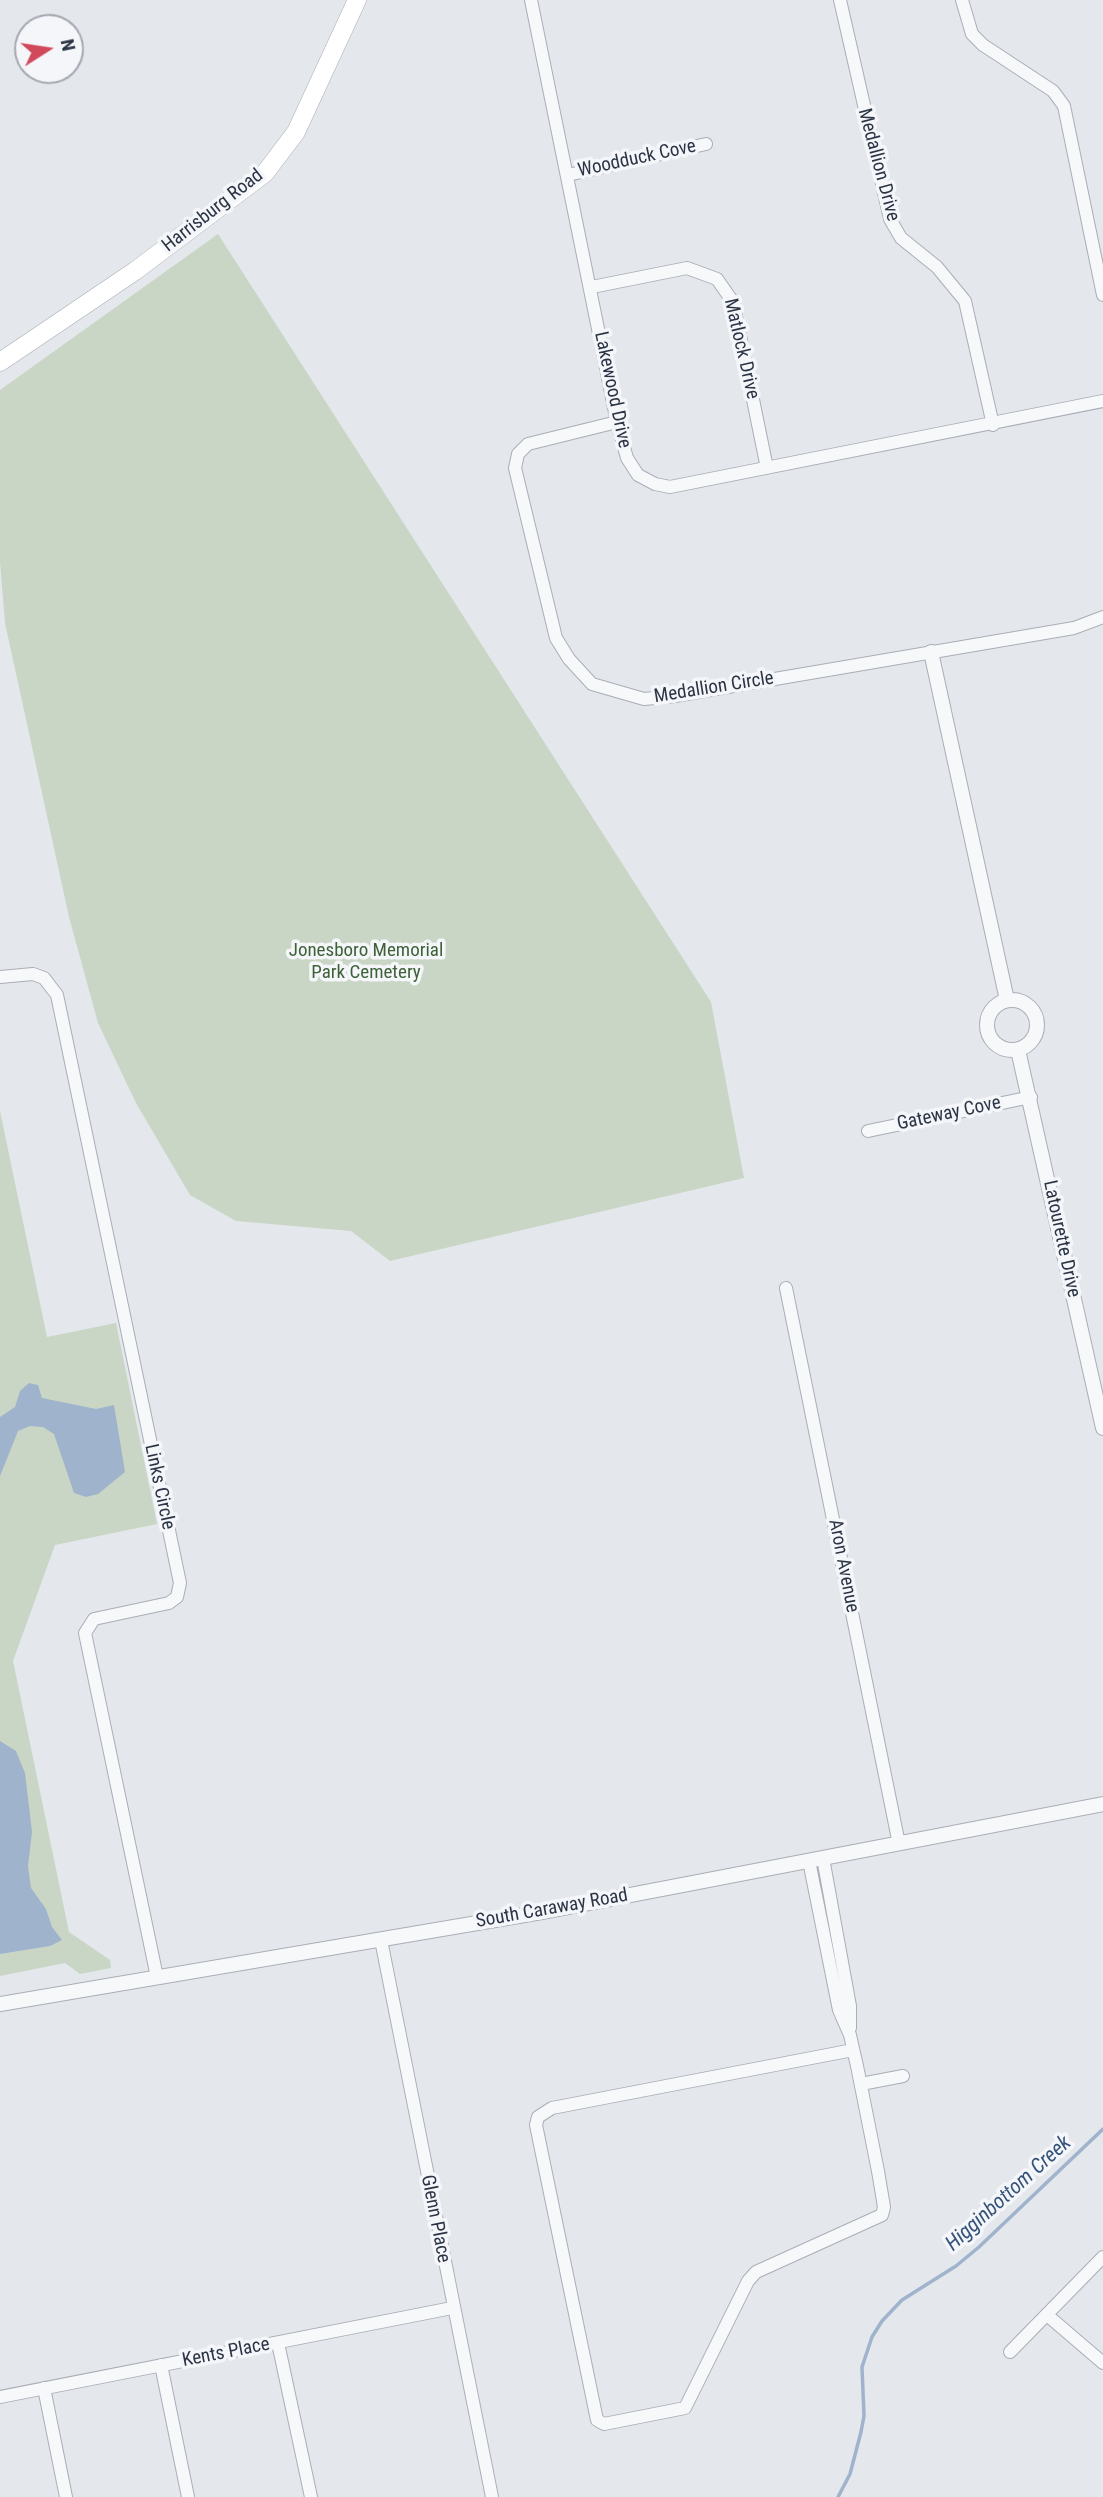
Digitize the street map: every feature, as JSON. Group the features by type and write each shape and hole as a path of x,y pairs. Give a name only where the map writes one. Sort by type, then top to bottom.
{"main road":[{"name":"Harrisburg Road","path":"0,362 135,271 265,173 296,132 357,0"}],"street":[{"name":"Lakewood Drive","path":"531,0 592,287 617,422 632,467 655,484 670,487 993,425 1103,401"},
{"name":"Medallion Drive","path":"840,0 890,219 901,238 937,267 965,301 993,425"},
{"path":"962,0 972,34 1053,91 1063,106 1103,295"},
{"name":"Woodduck Cove","path":"568,175 706,144"},
{"name":"Matlock Drive","path":"592,287 687,268 717,279 733,302 767,468"},
{"name":"Medallion Circle","path":"617,422 528,443 518,454 516,468 556,638 569,659 592,684 644,699 1074,628 1103,617"},
{"path":"930,652 1007,1000"},
{"name":"Links Circle","path":"0,977 33,974 44,978 57,995 180,1583 177,1597 169,1603 94,1619 85,1633 157,1977"},
{"path":"1007,1000 1025,1003 1036,1016 1037,1033 1032,1041 1018,1050 1000,1047 989,1034 988,1017 992,1009 1007,1000"},
{"name":"Latourette Drive","path":"1018,1050 1031,1097 1103,1428"},
{"name":"Gateway Cove","path":"868,1131 1031,1097"},
{"name":"Aron Avenue","path":"786,1288 899,1844"},
{"name":"South Caraway Road","path":"0,2004 381,1940 1103,1804"},
{"path":"816,1860 850,2006 849,2035 853,2050 861,2084 880,2183 884,2207 882,2215 756,2272 748,2281 685,2408 604,2424 597,2420 536,2125 538,2117 552,2108 853,2050"},
{"name":"Glenn Place","path":"381,1940 452,2308 492,2497"},
{"path":"861,2084 903,2076"},
{"path":"1010,2352 1103,2257"},
{"name":"Kents Place","path":"0,2397 452,2308"},
{"path":"1047,2315 1103,2363"},
{"path":"278,2343 311,2497"},
{"path":"161,2365 188,2497"},
{"path":"44,2388 66,2497"}],"green space":[{"name":"Jonesboro Memorial Park Cemetery","path":"218,234 711,1002 744,1178 390,1261 351,1231 236,1221 190,1195 136,1103 98,1023 69,917 5,623 0,562 0,390"},
{"path":"0,1111 47,1337 116,1323 157,1524 55,1545 13,1661 69,1932 110,1960 111,1968 80,1974 65,1963 0,1976"}],"water":[{"path":"29,1383 38,1385 42,1398 96,1409 114,1405 125,1472 98,1494 86,1497 74,1493 54,1434 43,1427 30,1426 18,1431 0,1476 0,1417 15,1407 20,1391"},
{"path":"0,1741 16,1751 25,1773 32,1832 28,1866 31,1888 46,1909 52,1927 62,1940 50,1946 0,1954"}],"waterway":[{"name":"Higginbottom Creek","path":"838,2497 850,2474 864,2416 862,2367 872,2337 882,2321 902,2300 956,2266 979,2247 1103,2129"}]}
